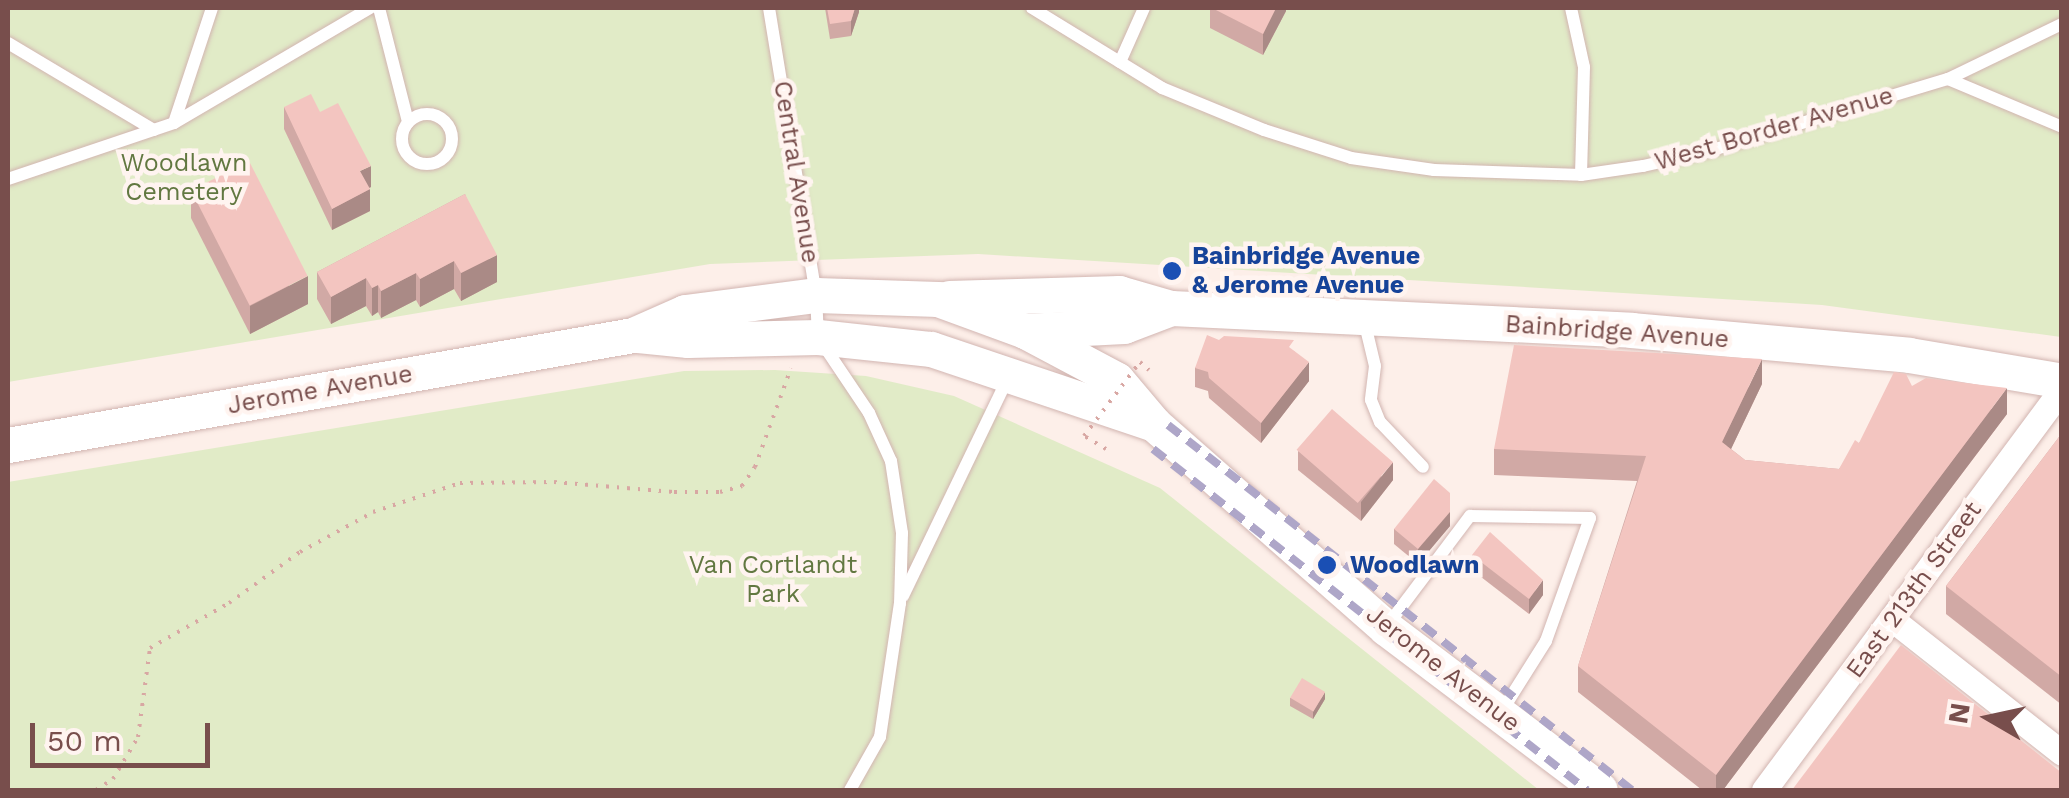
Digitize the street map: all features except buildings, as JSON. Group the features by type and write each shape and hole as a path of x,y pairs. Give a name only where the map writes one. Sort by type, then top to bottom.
{"main road":[{"name":"Bainbridge Avenue","path":"938,299 988,294 1119,294 1171,308 1631,330 1909,354 2062,380"},
{"name":"Jerome Avenue","path":"8,446 634,334 685,312 816,295 938,299 1025,331 1117,380 1154,424 1386,628 1600,790"},
{"name":"Bainbridge Avenue","path":"1025,331 1124,326 1171,308"},
{"path":"1010,374 1025,331"},
{"name":"Jerome Avenue","path":"634,334 688,340 818,337 931,349 1154,424"}],"street":[{"name":"East 213th Street","path":"1764,790 2062,389"},
{"path":"1892,620 2062,753"}],"lane":[{"path":"174,123 212,8"},
{"path":"8,179 174,123 370,8"},
{"path":"379,8 408,122 402,138 407,155 422,164 446,156 453,134 445,120 430,113 408,122"},
{"name":"Central Avenue","path":"770,8 816,295 818,337"},
{"name":"West Border Avenue","path":"1032,8 1162,88 1264,130 1351,158 1434,170 1581,174 1710,151 1948,79 2062,24"},
{"path":"1120,62 1144,8"},
{"path":"1571,8 1584,67 1581,174"},
{"path":"8,43 154,130"},
{"path":"1948,79 2062,127"},
{"path":"1364,317 1375,366 1371,400 1380,422 1423,467"},
{"path":"818,337 869,412 891,460 902,533 900,603 880,737 850,790"},
{"path":"900,603 1010,374"},
{"path":"1386,628 1470,516 1590,518 1546,641 1500,714"}],"path":[{"path":"1106,449 1084,436 1140,362 1149,370"},
{"path":"96,790 113,779 134,747 150,648 228,604 300,552 373,512 460,484 554,482 674,492 720,492 742,486 762,450 791,367"}],"green space":[{"name":"Woodlawn Cemetery","path":"8,8 2061,8 2061,337 1822,305 978,254 710,264 8,382"},
{"name":"Van Cortlandt Park","path":"775,370 866,376 954,396 1160,488 1539,790 8,790 8,482 684,371"}],"railway":[{"path":"1168,425 1632,790"},
{"path":"1153,449 1587,790"}],"place":[{"name":"Bainbridge Avenue & Jerome Avenue","path":"1172,271"},
{"name":"Woodlawn","path":"1327,565"}]}
